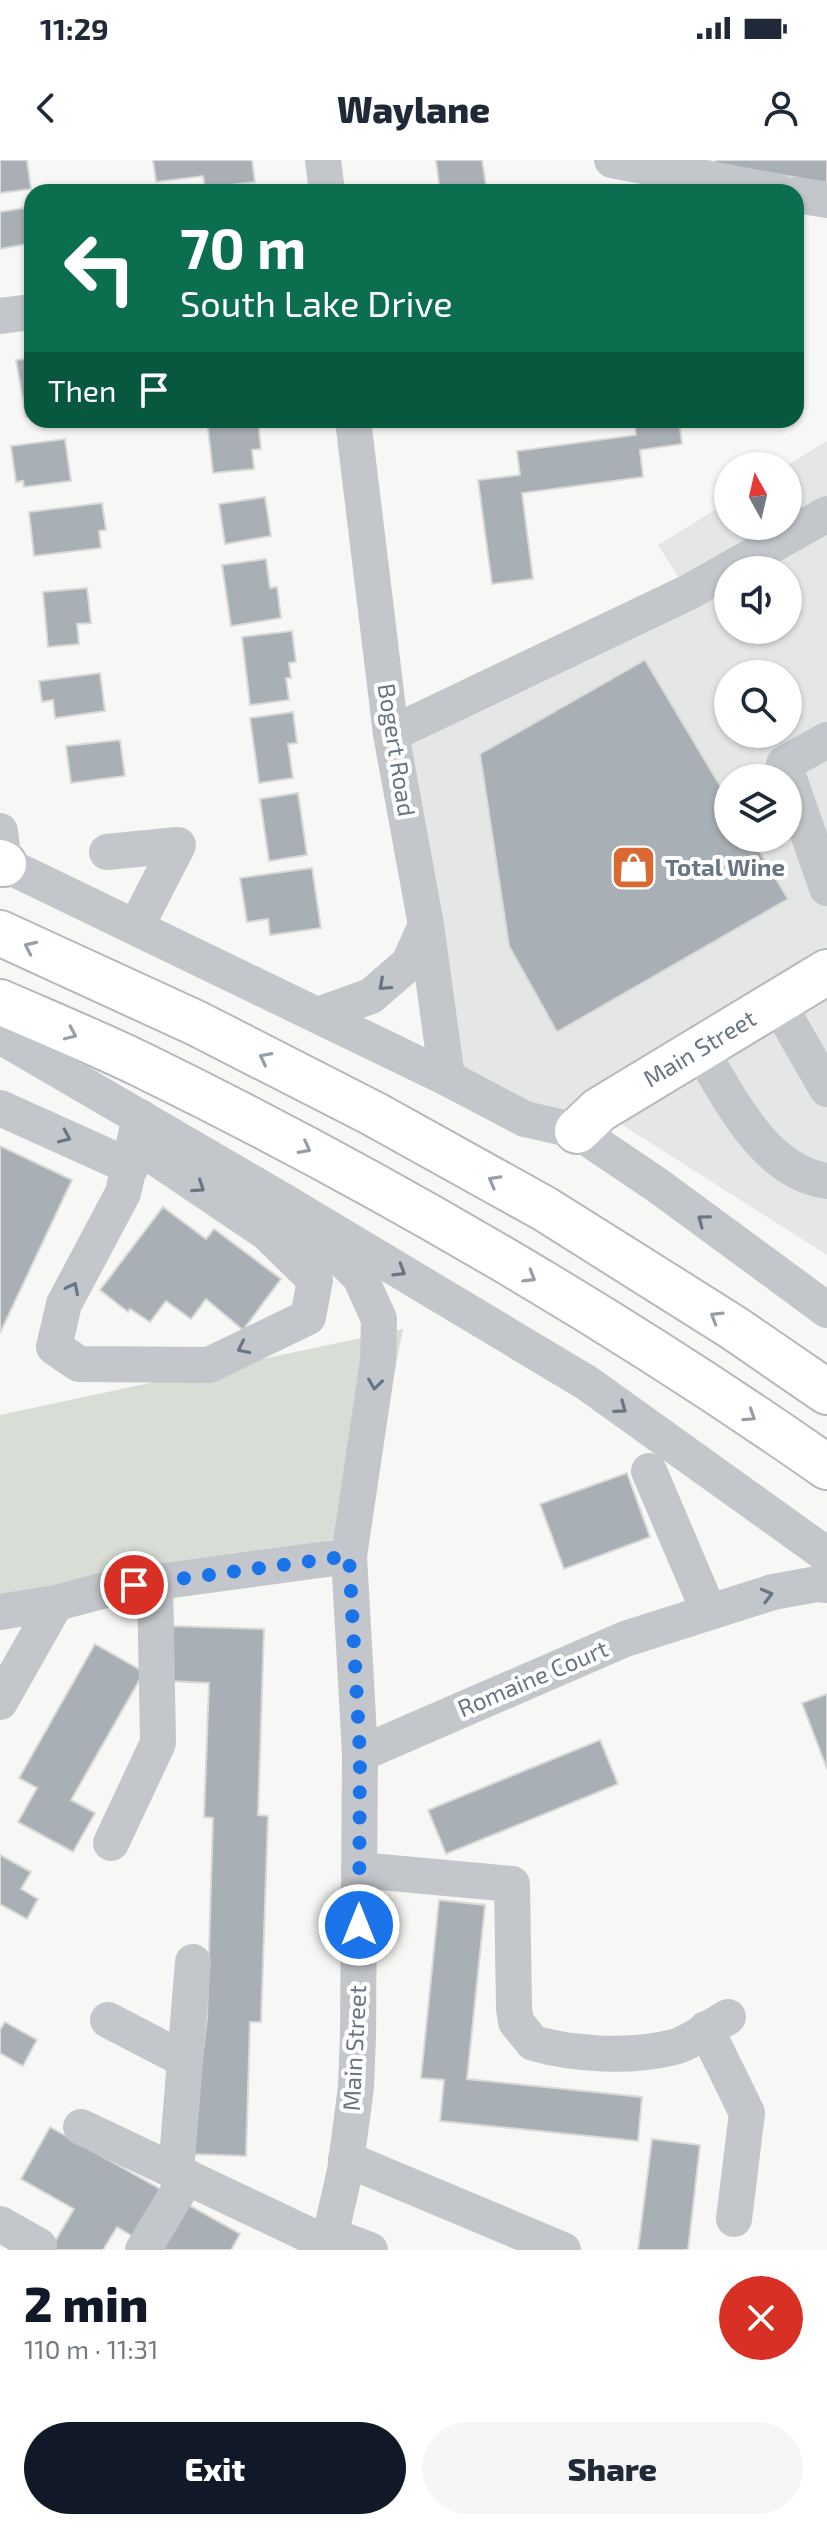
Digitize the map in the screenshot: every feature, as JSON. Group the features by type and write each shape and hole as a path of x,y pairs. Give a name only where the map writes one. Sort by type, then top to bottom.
{"main road":[{"path":"0,933 196,1023 545,1209 734,1328 827,1392"},
{"name":"Main Street","path":"577,1131 599,1110 827,972"},
{"path":"0,1002 142,1065 308,1149 482,1248 642,1345 827,1467"}],"street":[{"path":"323,160 326,184"},
{"path":"612,160 736,184"},
{"path":"804,196 827,200"},
{"path":"0,316 24,313"},
{"name":"Bogert Road","path":"354,428 391,734 426,925 447,1078"},
{"path":"753,556 827,514"},
{"path":"391,734 714,578"},
{"path":"827,740 784,764 827,888"},
{"path":"107,852 178,845 136,927"},
{"path":"1,852 136,927 525,1119 577,1131 657,1185 827,1310"},
{"path":"318,1015 371,996 409,963 426,925"},
{"path":"777,1002 827,1089"},
{"path":"0,1036 135,1142 267,1233 315,1280 308,1317 209,1365 79,1364 54,1347 64,1304 123,1193 135,1142"},
{"path":"699,1048 755,1138 805,1178 827,1181"},
{"path":"0,1108 135,1142 285,1202 587,1383 827,1555"},
{"name":"Main Street","path":"285,1202 360,1277 379,1319 378,1361 349,1556 360,1754 356,2087 346,2159 328,2243"},
{"path":"649,1471 709,1612"},
{"path":"0,1612 56,1603 113,1588 349,1556"},
{"path":"111,1843 158,1743 155,1582"},
{"name":"Romaine Court","path":"360,1754 625,1639 773,1592 827,1585"},
{"path":"0,1702 56,1603"},
{"path":"359,1870 512,1884 514,2008 516,2022 533,2043 630,2053 677,2046 717,2023 747,2113 734,2219"},
{"path":"143,2250 181,2174 185,2060 193,1962"},
{"path":"108,2020 185,2060"},
{"path":"81,2127 328,2243 370,2250"},
{"path":"346,2159 563,2250"},
{"path":"0,2224 39,2246"}],"shaded area":[{"path":"827,441 827,1255 599,1110 577,1131 447,1078 391,734 688,592 658,545 714,511 714,540 802,540 802,456"},
{"path":"403,1329 362,1534 0,1600 0,1415"}],"building":[{"path":"0,160 27,160 30,184 24,184 24,190 0,193"},
{"path":"153,160 252,160 255,182 204,184 203,176 156,182"},
{"path":"436,160 482,160 486,184 439,184"},
{"path":"716,160 827,160 827,183 716,164"},
{"path":"24,208 24,244 0,249 0,212"},
{"path":"24,359 24,406 16,360"},
{"path":"208,428 259,428 261,449 252,450 254,469 213,473"},
{"path":"635,428 680,428 682,444 640,450 643,477 522,493 533,579 492,584 478,480 520,475 517,451 636,435"},
{"path":"65,439 71,481 24,487 23,481 16,482 11,446"},
{"path":"265,497 271,536 225,544 219,504"},
{"path":"102,503 106,530 99,531 101,548 34,556 29,512"},
{"path":"266,559 270,588 277,587 281,618 231,626 222,565"},
{"path":"87,588 91,623 77,624 79,644 48,647 43,592"},
{"path":"292,631 296,662 289,663 291,678 286,678 289,700 250,705 242,637"},
{"name":"Total Wine","path":"645,660 714,776 714,852 760,852 788,899 557,1032 509,946 480,754"},
{"path":"100,673 105,711 55,718 53,700 42,702 39,681"},
{"path":"293,712 297,743 288,744 293,778 259,783 250,718"},
{"path":"120,740 125,776 71,783 66,746"},
{"path":"298,793 307,855 269,861 260,799"},
{"path":"312,868 321,928 270,935 268,919 247,922 240,878"},
{"path":"0,1146 72,1180 0,1333"},
{"path":"163,1207 206,1239 214,1229 281,1279 243,1330 206,1299 191,1319 166,1301 150,1322 130,1309 128,1312 100,1290"},
{"path":"627,1473 650,1537 564,1569 540,1504"},
{"path":"171,1626 264,1629 258,1815 268,1816 261,2022 250,2022 246,2156 191,2154 207,2017 213,1818 204,1817 209,1683 169,1681"},
{"path":"95,1644 144,1672 71,1800 95,1813 73,1852 18,1822 37,1788 19,1778"},
{"path":"827,1694 827,1769 802,1703"},
{"path":"600,1740 618,1784 446,1854 428,1810"},
{"path":"0,1855 31,1872 21,1889 38,1899 27,1919 0,1904"},
{"path":"439,1900 485,1905 467,2079 642,2097 638,2141 440,2121 444,2080 421,2078"},
{"path":"5,2022 37,2040 23,2066 0,2053 0,2030"},
{"path":"50,2127 240,2234 231,2250 156,2250 117,2227 103,2250 50,2250 74,2209 21,2179"},
{"path":"652,2139 700,2145 688,2250 638,2250"}],"place":[{"name":"Total Wine","path":"634,868"}],"route":[{"path":"134,1585 349,1556 360,1754 359,1925"}]}
